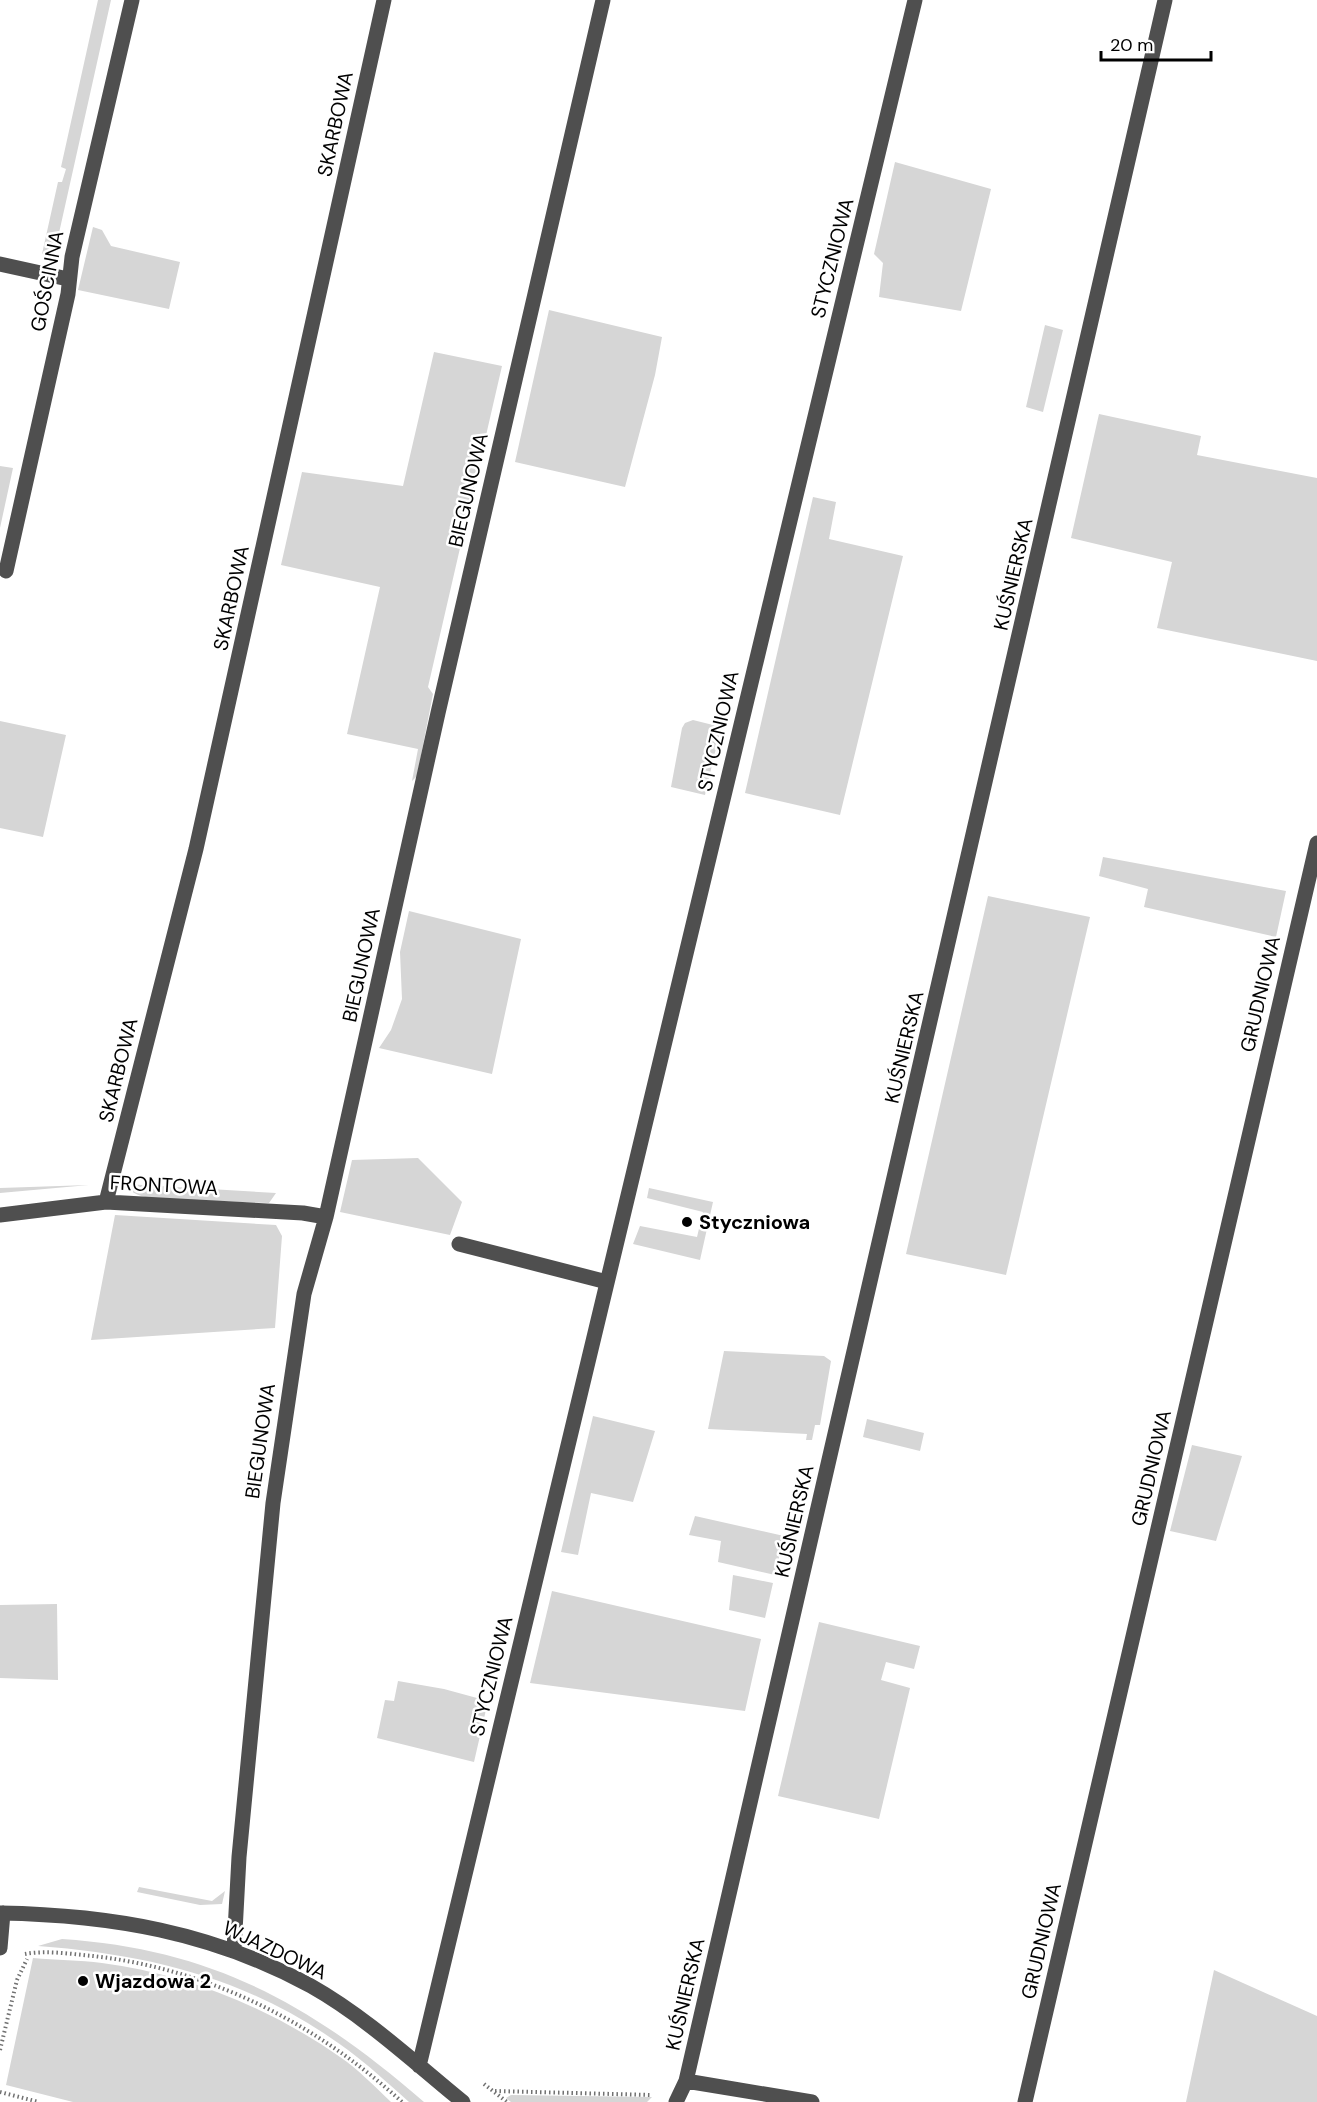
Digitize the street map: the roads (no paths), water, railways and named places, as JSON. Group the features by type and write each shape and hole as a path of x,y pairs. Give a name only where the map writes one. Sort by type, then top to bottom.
{"street":[{"name":"GOŚCINNA","path":"6,571 68,294 68,279 132,0"},
{"name":"SKARBOWA","path":"106,1202 196,849 384,0"},
{"name":"BIEGUNOWA","path":"234,1950 240,1857 273,1503 304,1294 326,1217 438,713 603,0"},
{"name":"STYCZNIOWA","path":"419,2066 915,0"},
{"name":"KUŚNIERSKA","path":"676,2102 686,2081 1165,0"},
{"path":"0,264 68,279"},
{"name":"GRUDNIOWA","path":"1026,2102 1317,843"},
{"name":"FRONTOWA","path":"0,1215 106,1202 303,1213 326,1217"},
{"path":"459,1244 607,1282"},
{"path":"0,1948 2,1913"},
{"name":"WJAZDOWA","path":"2,1913 83,1916 127,1923 234,1950 312,1987 419,2066 463,2102"},
{"path":"686,2081 812,2102"}],"place":[{"name":"Styczniowa","path":"687,1222"},
{"name":"Wjazdowa 2","path":"83,1981"}]}
